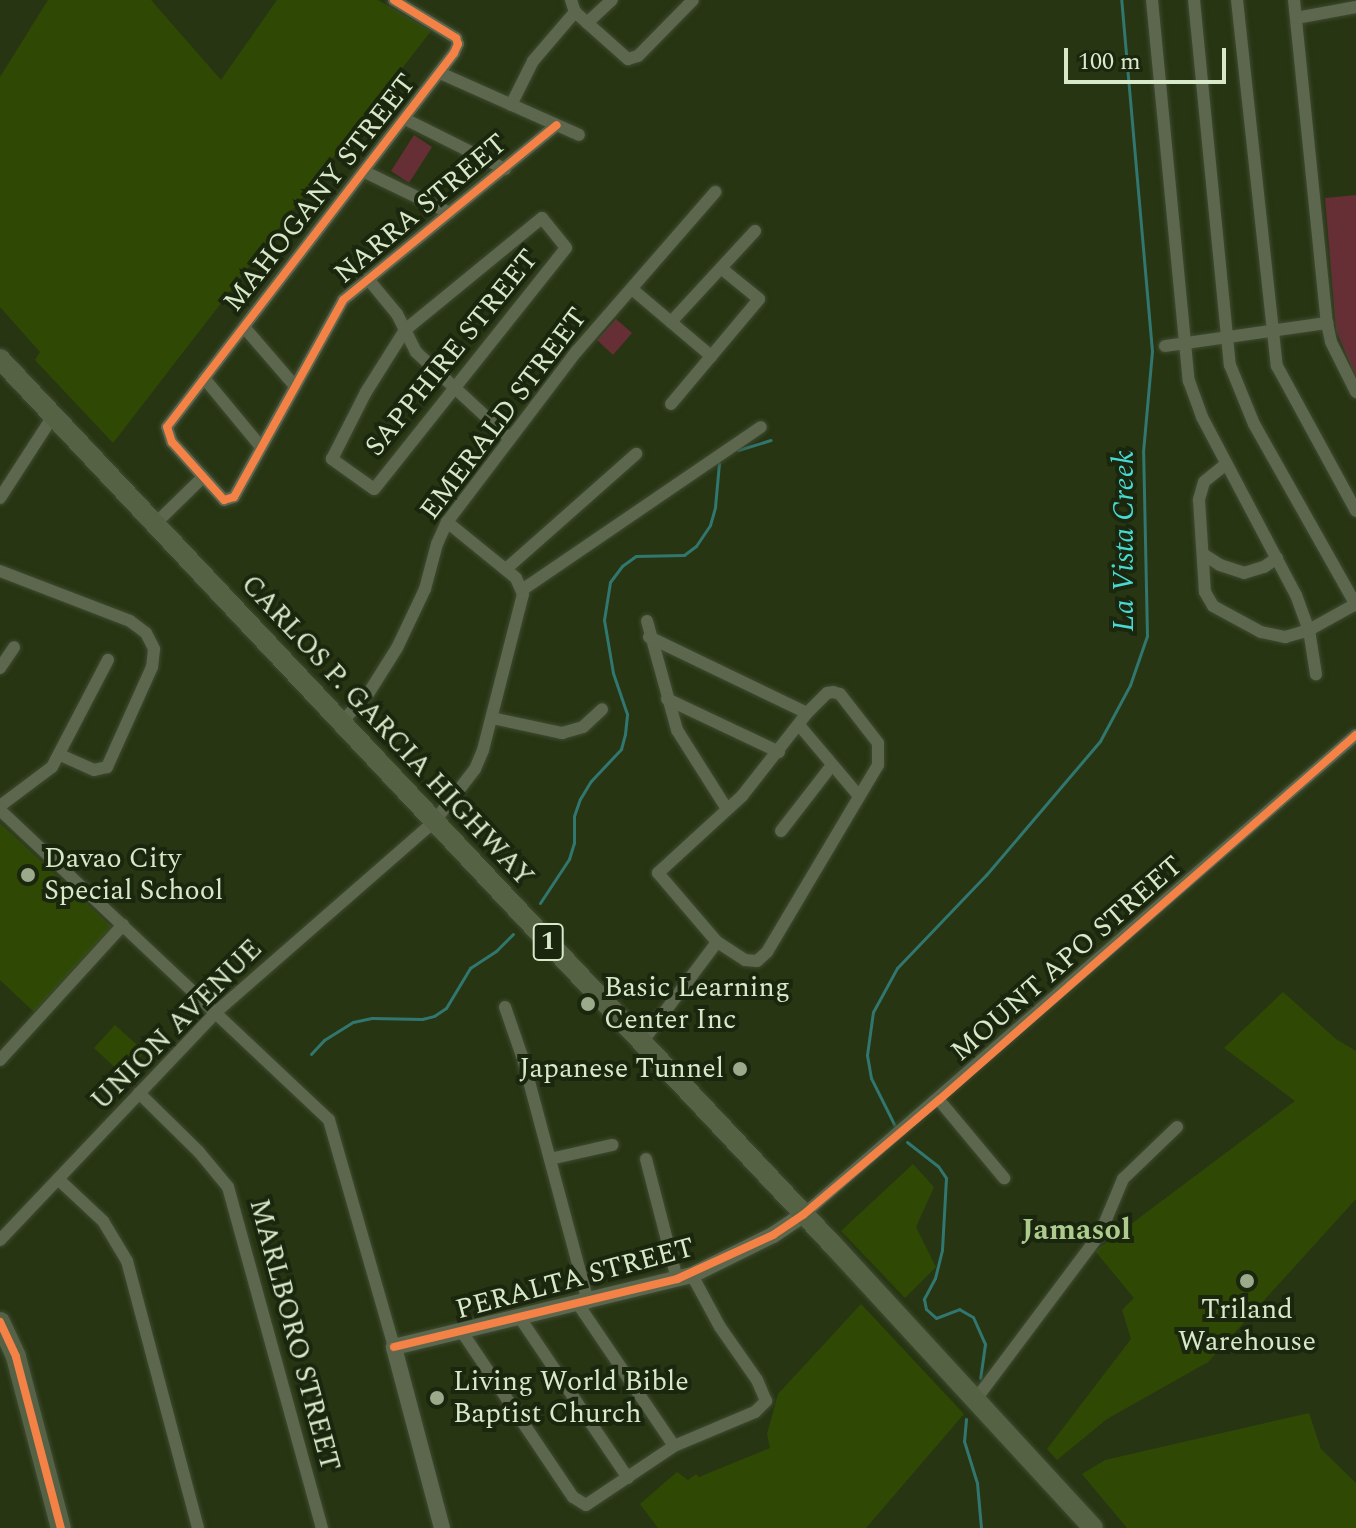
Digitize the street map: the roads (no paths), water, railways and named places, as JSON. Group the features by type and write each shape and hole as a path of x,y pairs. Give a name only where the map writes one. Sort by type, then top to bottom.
{"highway":[{"name":"CARLOS P. GARCIA HIGHWAY","path":"0,359 804,1214 1093,1528"}],"main road":[{"path":"0,1322 20,1369 61,1528"}],"street":[{"name":"MAHOGANY STREET","path":"203,477 167,431 170,421 365,172 457,48 456,38 394,0"},
{"path":"587,23 612,0"},
{"path":"511,105 533,61 573,6 623,56 634,58 693,0"},
{"path":"1152,0 1185,343 1194,399 1277,558 1309,630 1316,674"},
{"path":"1194,0 1230,365 1241,398 1356,604 1309,630 1275,637 1219,610 1205,592 1200,489 1211,474 1226,464"},
{"path":"1237,0 1272,332 1283,381 1356,511"},
{"path":"1294,0 1327,323 1331,342 1356,392"},
{"path":"1296,18 1356,7"},
{"path":"440,73 579,135"},
{"path":"405,119 505,169"},
{"name":"NARRA STREET","path":"203,477 228,501 337,309 368,279 557,125"},
{"path":"365,172 450,213"},
{"name":"EMERALD STREET","path":"340,724 368,694 397,648 425,589 437,544 447,522 577,351 715,192"},
{"name":"SAPPHIRE STREET","path":"542,218 566,248 374,489 332,459 378,372 405,330 542,218"},
{"path":"671,322 755,231"},
{"path":"671,404 759,299 721,268"},
{"path":"368,279 397,314 416,352 510,439"},
{"path":"632,289 711,356"},
{"path":"1165,346 1327,323"},
{"path":"244,327 295,386"},
{"path":"204,378 261,447"},
{"path":"0,498 53,416"},
{"path":"447,522 506,569 522,590 761,427"},
{"path":"506,569 636,454"},
{"path":"154,525 203,477"},
{"path":"1203,554 1220,565 1244,573 1264,567 1277,558"},
{"path":"0,571 130,621 146,633 154,649 152,667 104,770 94,770 61,755"},
{"name":"UNION AVENUE","path":"0,1240 216,1012 434,822 475,769 492,718 522,603 522,590"},
{"path":"647,621 667,699 685,746 727,809"},
{"path":"649,637 807,713"},
{"path":"0,668 14,647"},
{"path":"108,660 61,755 44,776 0,808 323,1112 334,1129 442,1528"},
{"path":"827,693 840,694 878,743 878,765 767,952 752,962 717,942 658,873 727,809 779,752 807,713 827,693"},
{"path":"667,699 779,752"},
{"path":"492,718 562,733 583,727 602,709"},
{"path":"799,725 859,796"},
{"name":"MOUNT APO STREET","path":"804,1214 1356,735"},
{"path":"781,831 832,765"},
{"path":"0,1060 123,925"},
{"path":"642,1042 717,942"},
{"path":"505,1007 523,1059 550,1159 583,1303 674,1446"},
{"name":"MARLBORO STREET","path":"139,1093 199,1152 228,1187 322,1528"},
{"path":"939,1100 1004,1178"},
{"path":"976,1399 1100,1234 1123,1179 1177,1127"},
{"path":"550,1159 612,1145"},
{"path":"462,1332 581,1505 590,1503 674,1446 755,1412 766,1401 757,1380 685,1277 646,1159"},
{"path":"58,1179 103,1221 127,1261 198,1528"},
{"name":"PERALTA STREET","path":"394,1347 685,1277 773,1235 804,1214"},
{"path":"520,1318 628,1478"}],"waterway":[{"name":"La Vista Creek","path":"896,1128 871,1078 867,1055 873,1012 897,968 986,875 1100,741 1130,685 1147,636 1143,452 1152,351 1121,0"},
{"path":"738,450 771,440"},
{"path":"540,903 569,859 574,843 574,816 580,799 591,781 621,749 625,734 627,714 613,673 604,620 610,582 622,566 636,556 684,555 696,546 710,525 715,507 719,463"},
{"path":"311,1054 324,1040 353,1022 372,1018 422,1019 434,1016 446,1008 470,968 496,951 513,934"},
{"name":"La Vista Creek","path":"907,1142 938,1166 946,1178 942,1250 935,1278 924,1299 926,1309 936,1318 959,1309 973,1317 985,1344 980,1378"},
{"name":"La Vista Creek","path":"966,1419 964,1441 977,1483 981,1528"}],"place":[{"name":"Davao City Special School","path":"28,875"},
{"name":"Basic Learning Center Inc","path":"588,1004"},
{"name":"Japanese Tunnel","path":"740,1069"},
{"name":"Triland Warehouse","path":"1247,1281"},
{"name":"Living World Bible Baptist Church","path":"437,1398"}],"district":[{"name":"Jamasol","path":"1076,1230"}]}
